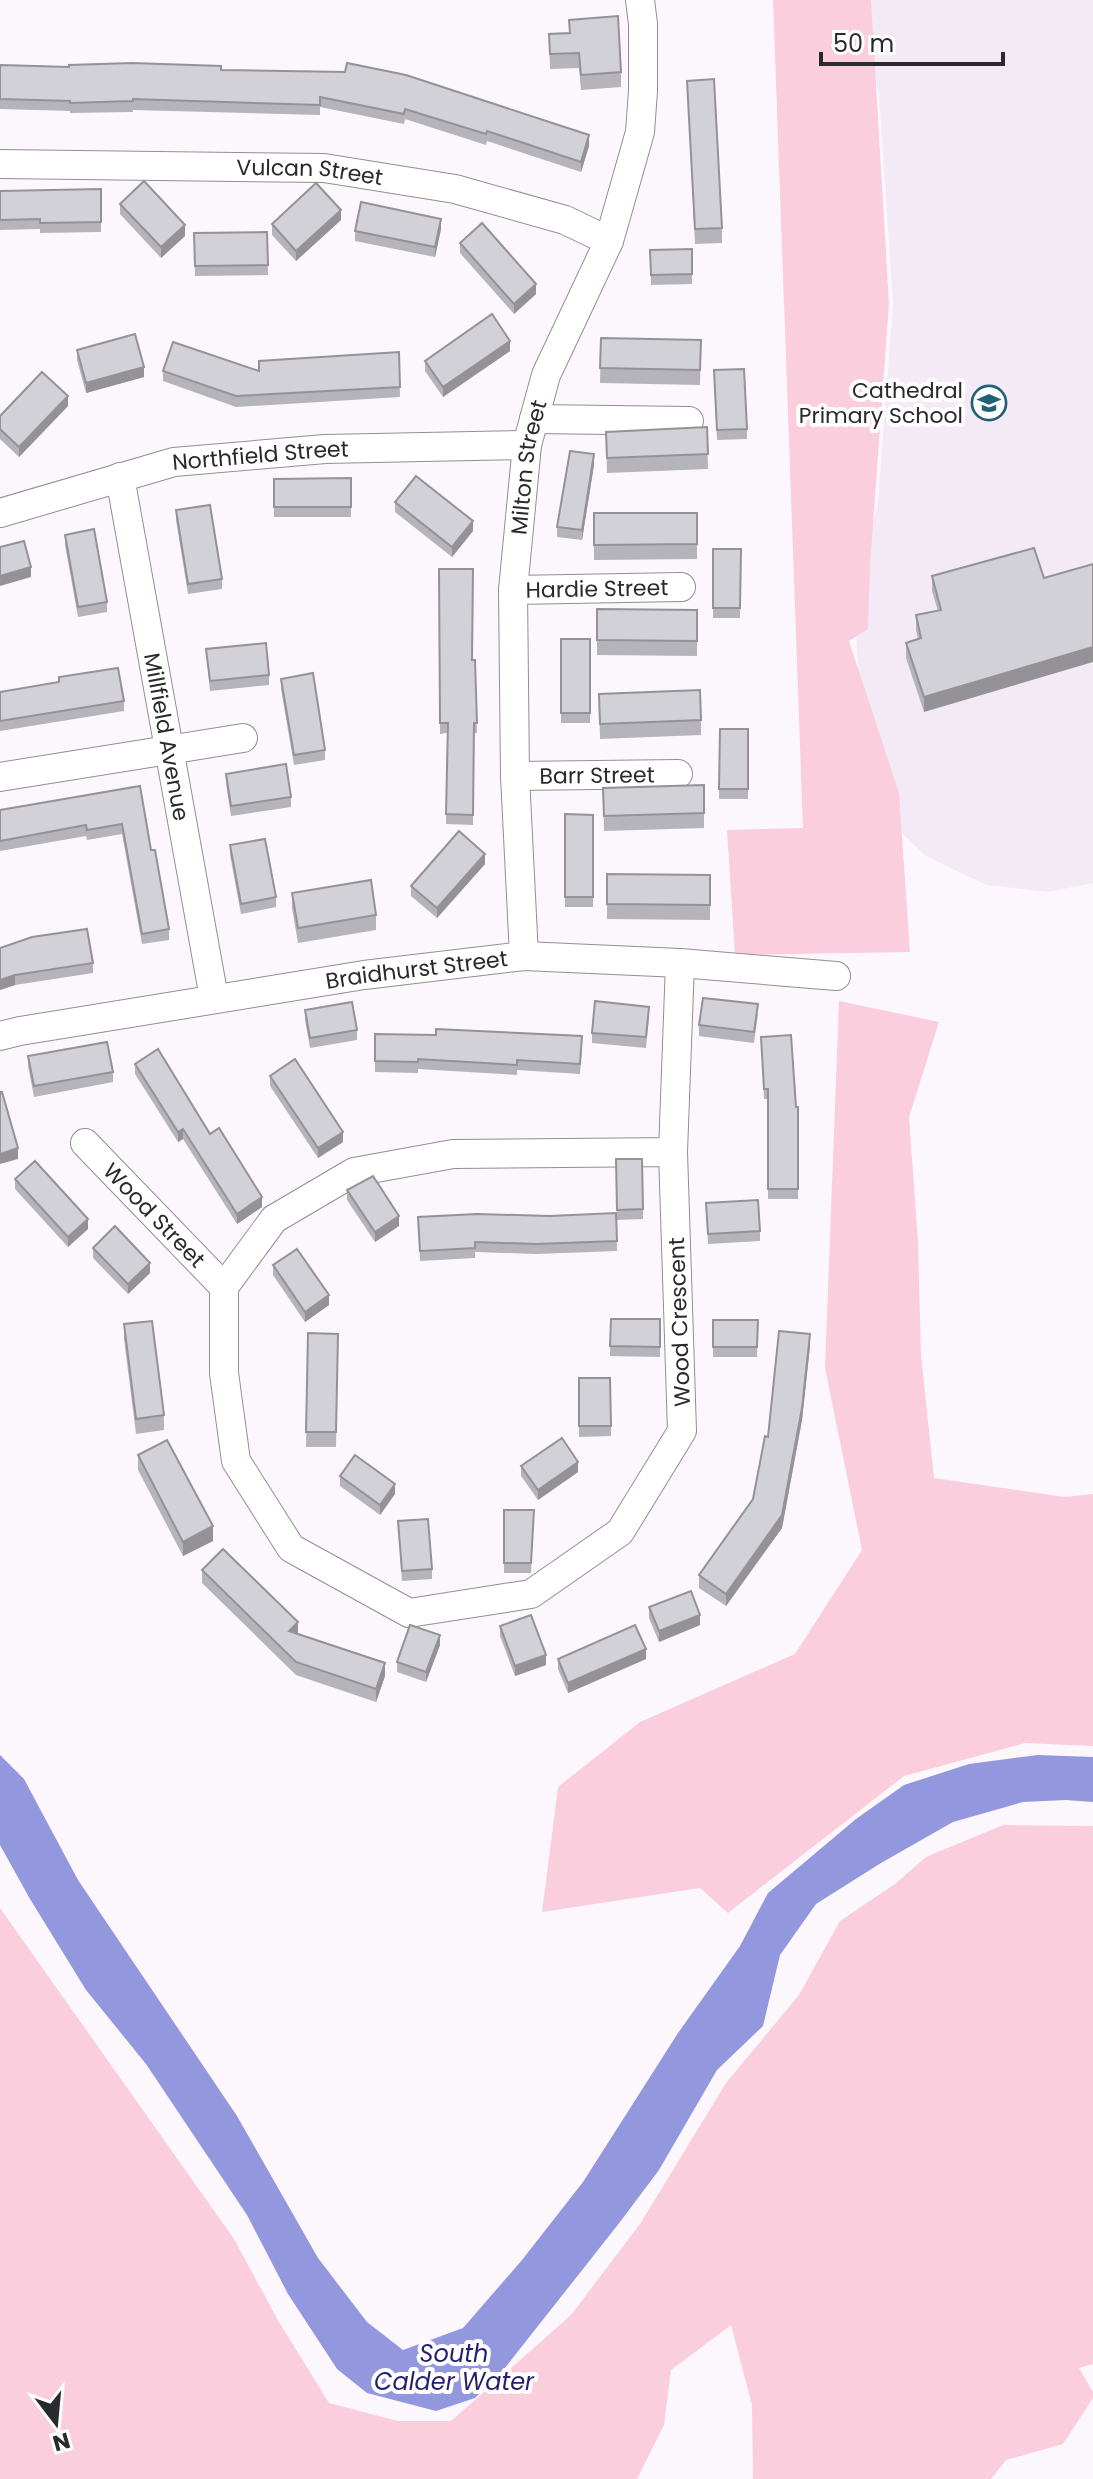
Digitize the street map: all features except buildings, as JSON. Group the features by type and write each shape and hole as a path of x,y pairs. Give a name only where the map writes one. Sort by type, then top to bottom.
{"street":[{"name":"Milton Street","path":"524,956 515,776 513,590 530,432 546,375 609,241 640,132 643,24 640,0"},
{"name":"Vulcan Street","path":"0,164 324,168 455,189 565,220 609,241"},
{"name":"Northfield Street","path":"0,513 174,462 689,421"},
{"name":"Millfield Avenue","path":"120,477 214,998"},
{"name":"Hardie Street","path":"513,590 681,587"},
{"path":"0,777 243,738"},
{"name":"Barr Street","path":"515,776 678,774"},
{"name":"Braidhurst Street","path":"0,1036 214,998 524,956 680,963 836,976"},
{"name":"Wood Crescent","path":"224,1287 224,1373 236,1461 291,1548 409,1613 531,1594 620,1532 682,1431 673,1152 680,963"},
{"name":"Wood Street","path":"85,1143 224,1287"},
{"path":"224,1287 274,1219 354,1172 453,1154 673,1152"}],"shaded area":[{"path":"773,0 871,0 889,304 868,629 849,641 899,793 910,952 735,955 727,830 803,828"},
{"name":"Cathedral Primary School","path":"859,0 1093,0 1093,883 1048,892 986,885 926,856 865,799 854,593 878,502 893,304 879,96"},
{"path":"839,1001 939,1022 909,1117 918,1242 921,1355 934,1478 1065,1497 1093,1494 1093,1746 1025,1743 904,1776 728,1913 700,1888 542,1912 558,1787 640,1722 795,1654 862,1550 825,1368"},
{"path":"1003,1825 1093,1826 1093,2364 1079,2368 1093,2392 1093,2398 1063,2444 1006,2460 991,2479 753,2479 752,2405 731,2325 671,2370 664,2425 637,2479 0,2479 0,1908 234,2239 279,2322 329,2403 398,2421 451,2421 571,2315 640,2224 726,2083 799,1995 840,1921 895,1884 926,1857"}],"water":[{"name":"South Calder Water","path":"0,1755 24,1779 78,1880 237,2116 318,2258 367,2322 403,2350 463,2328 522,2260 583,2182 678,2033 740,1946 768,1893 856,1819 904,1785 969,1764 1038,1755 1093,1757 1093,1802 1023,1802 953,1822 816,1904 780,1955 763,2026 717,2070 659,2170 501,2373 475,2398 436,2411 367,2393 337,2369 288,2294 247,2215 146,2064 86,1990 0,1845"}],"place":[{"name":"Cathedral Primary School","path":"989,403"}]}
